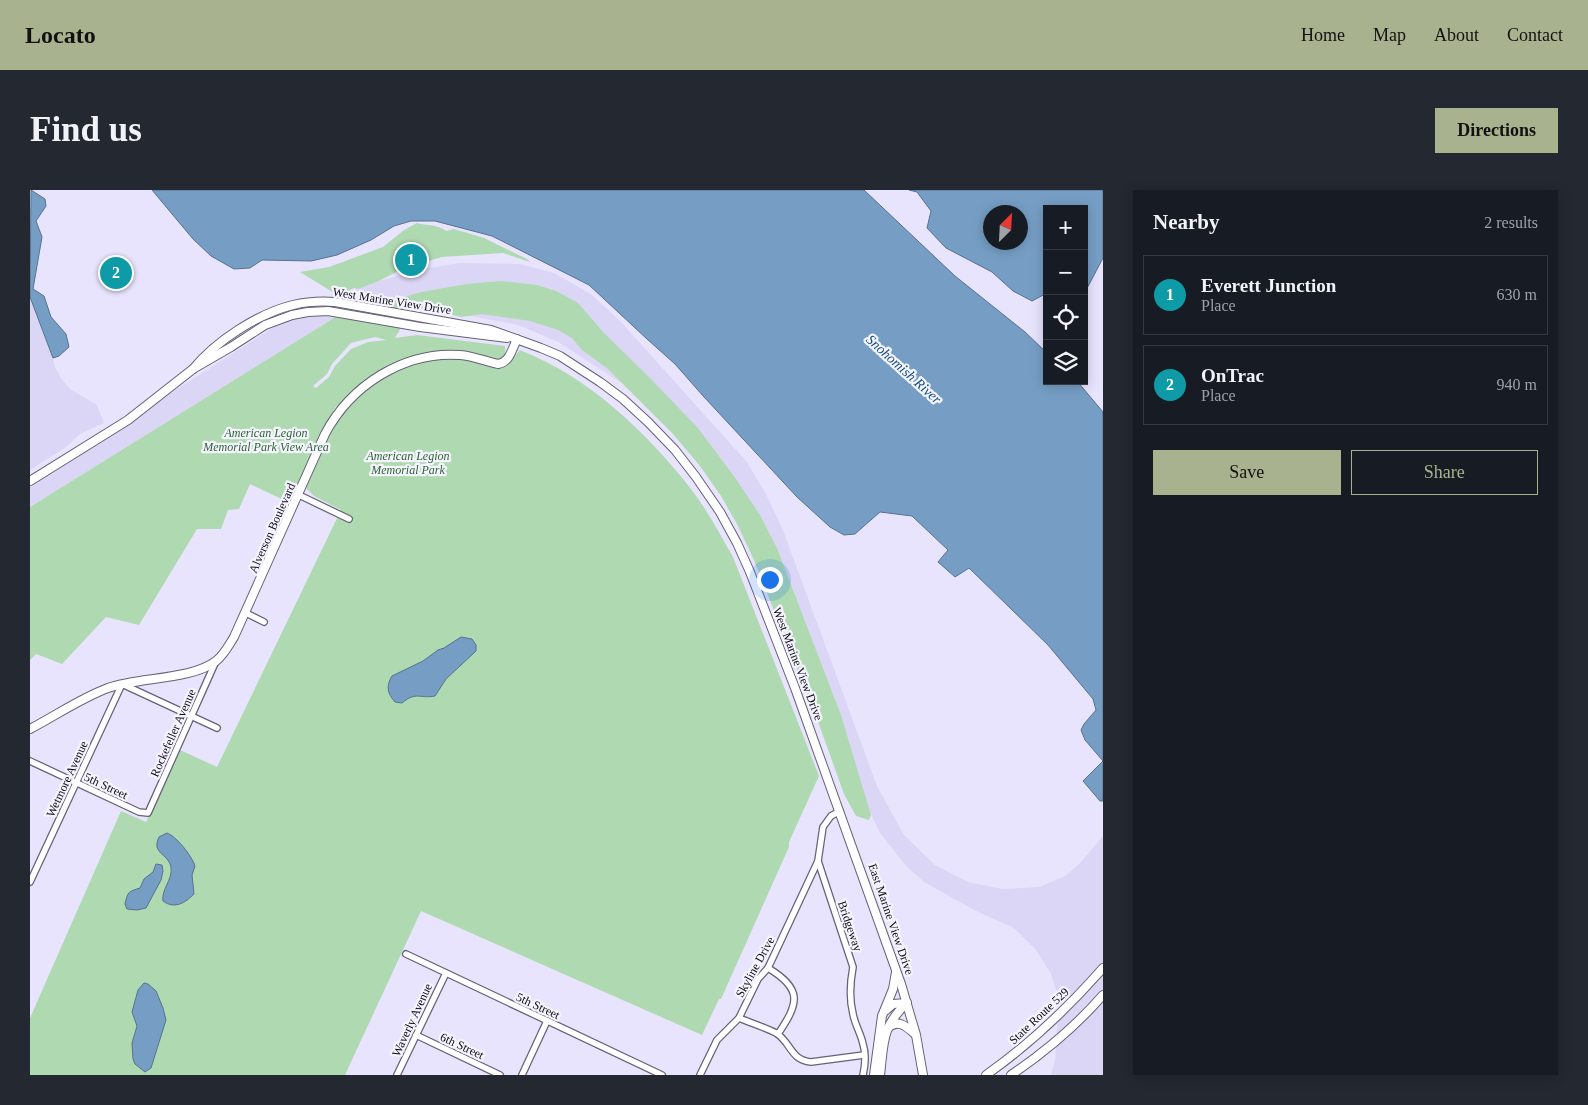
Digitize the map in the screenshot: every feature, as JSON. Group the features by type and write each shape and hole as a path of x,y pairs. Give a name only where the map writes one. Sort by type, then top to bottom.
{"main road":[{"name":"West Marine View Drive","path":"193,369 204,356 227,338 268,314 306,303 335,302 491,330 517,338 560,356 623,399 648,422 675,450 720,512 750,572 826,774"},
{"name":"West Marine View Drive","path":"30,481 128,420 193,369 231,348 265,325 292,315 328,311 496,338 517,338"},
{"name":"Alverson Boulevard","path":"216,661 234,637 332,423 346,402 368,383 400,366 426,357 442,354 462,355 498,364 503,363 510,356 517,338"},
{"path":"30,729 96,693 122,684 186,673 216,661"},
{"name":"East Marine View Drive","path":"826,774 908,1003 923,1075"},
{"path":"874,1075 882,1016 893,989 896,967"},
{"name":"State Route 529","path":"986,1075 1026,1045 1072,1002 1103,968"},
{"path":"1011,1075 1062,1036 1103,995"},
{"path":"882,1016 890,1005 908,1003"},
{"path":"880,1075 886,1031 895,1015 908,1003"},
{"path":"886,1031 892,1025 899,1024 906,1026 916,1035"}],"street":[{"path":"299,495 349,519"},
{"path":"246,613 264,622"},
{"name":"Rockefeller Avenue","path":"148,813 216,661"},
{"path":"122,684 217,728"},
{"name":"Wetmore Avenue","path":"30,882 122,684"},
{"name":"5th Street","path":"30,761 139,812 148,813"},
{"name":"Bridgeway","path":"840,811 830,816 823,827 818,861 853,967 850,1001 856,1028 863,1044 865,1066 863,1075"},
{"name":"Skyline Drive","path":"700,1075 716,1040 739,1018 758,980 768,968 818,861"},
{"name":"5th Street","path":"406,954 649,1072 662,1075"},
{"path":"768,968 791,986 794,996 793,1005 785,1024 778,1034"},
{"name":"Waverly Avenue","path":"397,1075 446,973"},
{"path":"739,1018 778,1034 796,1057 804,1062 864,1055"},
{"path":"522,1075 547,1021"},
{"name":"6th Street","path":"416,1035 500,1075"}],"shaded area":[{"path":"459,263 520,264 554,273 591,294 621,322 747,462 767,496 783,530 877,786 904,835 935,865 968,882 1003,889 1039,887 1065,876 1080,863 1103,836 1103,1075 1051,1075 1055,1060 1059,1000 1051,974 1036,950 1014,928 976,911 924,882 906,866 880,833 869,810 842,719 777,548 760,515 648,400 558,342 518,325 392,301 334,318 30,507 30,483 274,327 347,293 379,281 423,269"},
{"path":"30,297 55,367 61,378 70,389 97,405 104,423 80,434 66,447 30,470"}],"green space":[{"path":"417,223 436,226 446,231 454,229 484,238 530,262 503,253 442,257 404,268 379,281 358,289 354,288 339,296 300,272 329,267 383,247 404,230"},
{"path":"501,281 537,285 556,291 578,303 604,333 698,428 760,515 777,548 841,715 871,815 869,820 856,816 844,794 816,716 753,558 737,524 721,496 700,466 673,434 608,369 582,350 572,338 558,330 530,321 482,314 461,317 429,309 413,308 395,338 417,335 505,346 506,367 520,350 570,375 593,391 635,427 674,468 702,505 733,557 819,776 721,999 719,999 702,1035 421,911 345,1075 30,1075 30,1018 121,811 146,822 180,750 217,767 341,510 314,496 306,488 324,445 343,412 336,406 288,502 250,484 239,509 228,510 221,529 197,529 139,625 106,617 62,664 36,654 30,660 30,507 334,318 421,292 467,284","holes":["375,337 386,340 368,342 351,349 335,366 329,377 316,388 313,386 327,374 332,364 351,343"]}],"water":[{"path":"31,190 45,199 46,206 36,221 42,237 33,289 44,296 51,317 66,334 69,347 59,356 53,358 30,297"},
{"name":"Snohomish River","path":"152,190 864,190 955,276 1025,332 1043,349 1043,385 1080,385 1103,412 1103,761 1085,740 1081,730 1096,710 1093,699 1048,645 969,568 955,577 938,562 948,550 912,516 880,512 855,534 844,535 830,527 797,497 675,364 589,285 492,236 435,221 411,221 394,226 371,240 337,255 311,261 262,260 250,268 234,269 211,256 193,239"},
{"path":"909,190 1103,190 1103,258 1088,286 1088,205 1043,205 1043,295 1032,301 1013,291 992,272 946,248 927,228 931,211 917,192"},
{"path":"461,637 472,639 476,645 476,651 446,679 435,696 415,696 402,703 395,702 390,696 388,689 392,676 423,661"},
{"path":"1103,761 1103,801 1100,801 1083,781"},
{"path":"167,833 175,838 183,847 195,866 192,875 194,894 184,902 176,905 167,904 163,901 171,867 167,859 158,850 157,843 159,837"},
{"path":"156,864 162,865 161,880 146,908 137,910 127,909 125,904 128,894 140,888 144,879 153,872"},
{"path":"144,983 156,991 166,1020 151,1068 145,1072 135,1064 132,1043 137,1026 132,1012 138,990"}],"place":[{"name":"Everett Junction","path":"411,260"},
{"name":"OnTrac","path":"116,273"}],"park label":[{"name":"American Legion Memorial Park View Area","path":"266,440"},
{"name":"American Legion Memorial Park","path":"408,463"}]}
